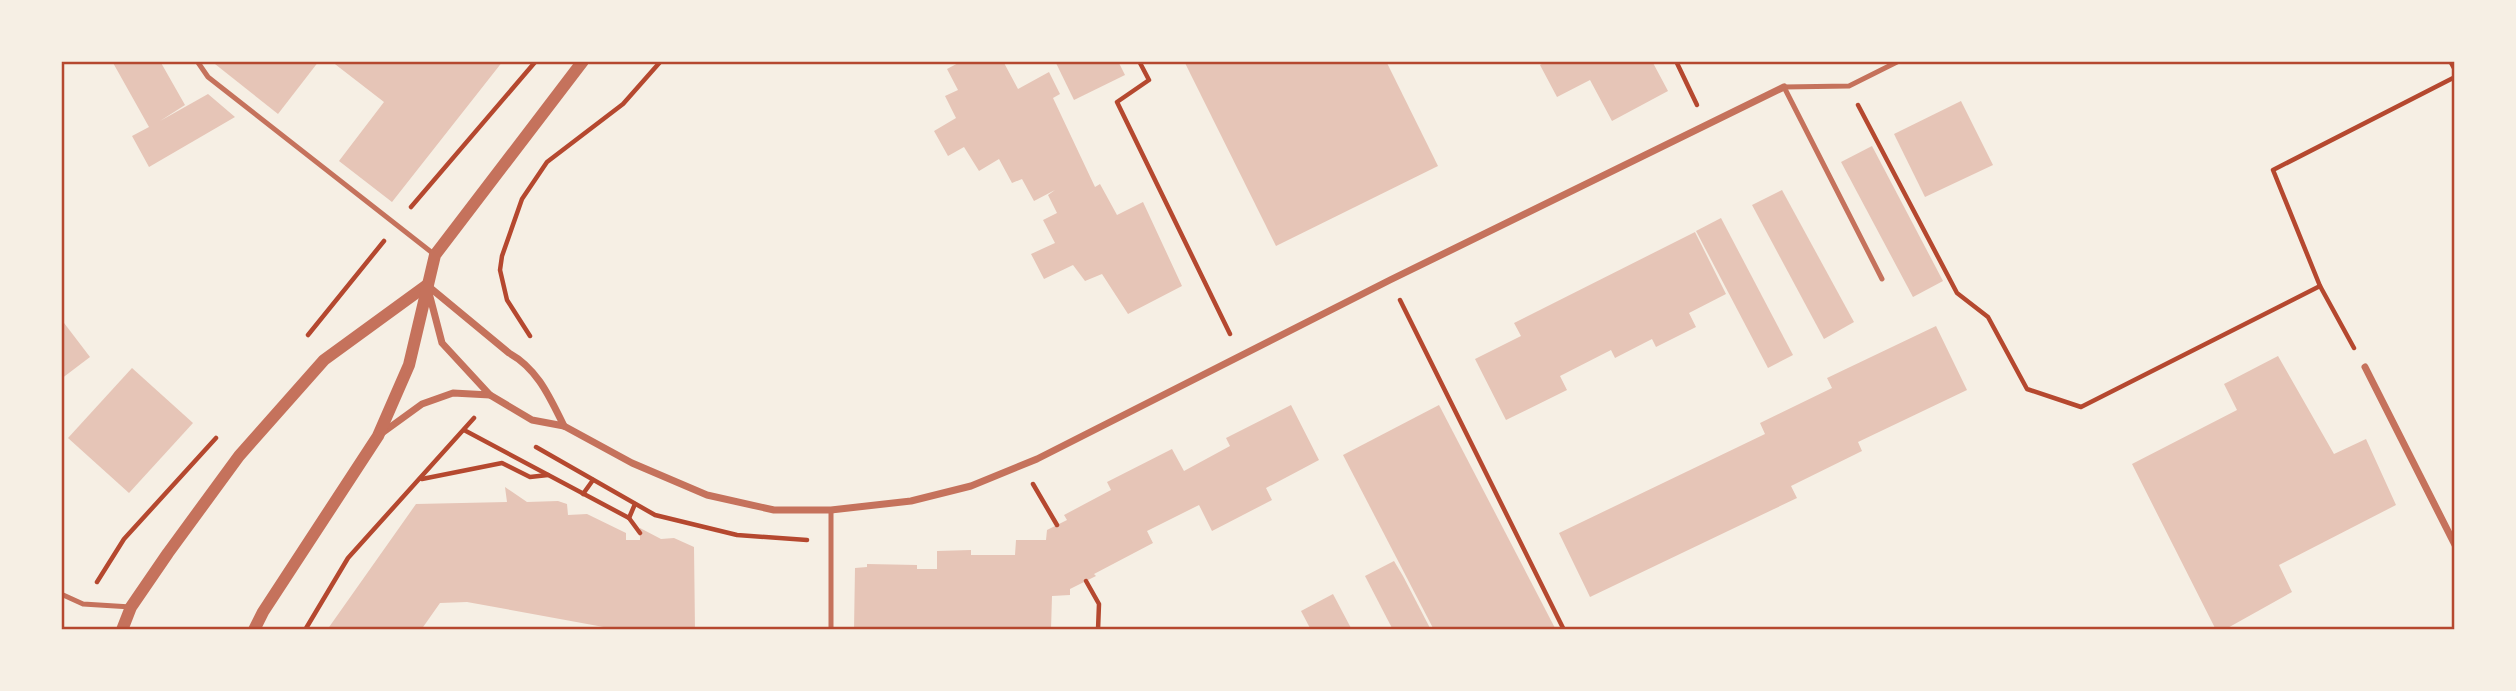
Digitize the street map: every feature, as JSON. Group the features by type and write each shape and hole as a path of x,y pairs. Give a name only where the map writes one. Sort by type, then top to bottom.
{"street":[{"path":"254,630 262,612 378,436 409,365 435,255 583,61"},
{"path":"427,285 442,342 490,396 532,420 564,426 632,463 707,495 774,510 831,510 911,501 971,486 1023,465 1390,280 1784,88"},
{"path":"427,285 518,359 543,384 564,426"},
{"path":"122,630 131,607 167,553 239,456 324,360 427,285"},
{"path":"2365,367 2455,545"},
{"path":"378,436 422,404 453,393 490,396"}],"lane":[{"path":"197,61 208,77 435,255"},
{"path":"1882,279 1784,88 1849,86 1899,61"},
{"path":"831,510 831,630"},
{"path":"61,594 82,604 131,607"}],"path":[{"path":"301,344 397,225 536,61"},
{"path":"518,359 533,340 507,300 500,270 502,256 522,199 547,162 623,104 661,61"},
{"path":"1139,61 1149,79 1116,102 1220,317 1242,355"},
{"path":"1676,61 1697,106"},
{"path":"2450,61 2454,68"},
{"path":"2365,367 2320,286 2273,170 2455,78"},
{"path":"1845,102 1857,104 1957,293 1988,317 2027,389 2081,407 2320,286"},
{"path":"1390,280 1564,630"},
{"path":"305,630 348,558 464,430 490,396"},
{"path":"464,430 629,518 640,533"},
{"path":"82,604 124,539 217,436"},
{"path":"419,480 502,463 530,477 548,475"},
{"path":"1023,465 1057,525"},
{"path":"583,494 593,480"},
{"path":"629,518 635,504"},
{"path":"1086,581 1098,604 1098,630"}],"building":[{"path":"112,61 160,61 185,105 160,121 208,94 235,117 149,167 132,136 149,127"},
{"path":"217,61 319,61 278,114 215,64"},
{"path":"331,61 503,61 392,202 339,161 384,102"},
{"path":"962,61 1003,61 1018,89 1049,72 1060,94 1053,98 1095,187 1100,184 1117,215 1143,202 1182,286 1128,314 1102,274 1085,281 1073,265 1044,279 1031,254 1055,243 1043,220 1057,213 1048,195 1055,190 1034,201 1022,179 1012,183 999,159 979,171 964,147 948,156 934,131 956,118 945,96 958,90 947,69"},
{"path":"1055,61 1118,61 1125,75 1074,100"},
{"path":"1184,61 1386,61 1438,166 1276,246"},
{"path":"1547,61 1652,61 1668,91 1612,121 1590,80 1557,97 1540,65"},
{"path":"1961,101 1993,165 1925,197 1894,134"},
{"path":"1872,146 1943,281 1913,297 1841,162"},
{"path":"1782,190 1854,322 1824,339 1752,205"},
{"path":"1721,218 1793,355 1768,368 1696,231"},
{"path":"1695,232 1726,294 1689,313 1696,327 1656,347 1652,339 1615,358 1611,350 1560,376 1567,390 1506,420 1475,359 1521,336 1514,323"},
{"path":"61,319 90,357 61,379"},
{"path":"1936,326 1967,390 1858,442 1862,451 1791,486 1797,498 1590,597 1559,533 1765,434 1760,423 1832,388 1827,378"},
{"path":"2278,356 2334,454 2366,439 2396,505 2279,565 2292,592 2224,630 2216,630 2132,464 2237,410 2224,384"},
{"path":"132,368 193,423 129,493 68,438"},
{"path":"1291,405 1319,460 1266,488 1272,500 1212,531 1199,505 1147,531 1153,543 1070,589 1070,595 1052,596 1051,630 854,630 855,568 867,567 867,564 917,565 917,569 937,569 937,551 971,550 971,555 1015,555 1016,540 1046,540 1047,530 1067,520 1064,515 1111,490 1107,482 1172,449 1184,471 1230,446 1226,438"},
{"path":"1439,405 1556,630 1434,630 1343,455"},
{"path":"505,487 527,502 558,501 567,504 568,515 587,514 626,533 626,540 640,540 640,528 661,539 674,538 694,547 695,630 620,630 467,602 440,603 421,630 327,630 416,504 507,502"},
{"path":"1394,561 1431,630 1393,630 1365,576"},
{"path":"1333,594 1352,630 1311,630 1301,611"}]}
